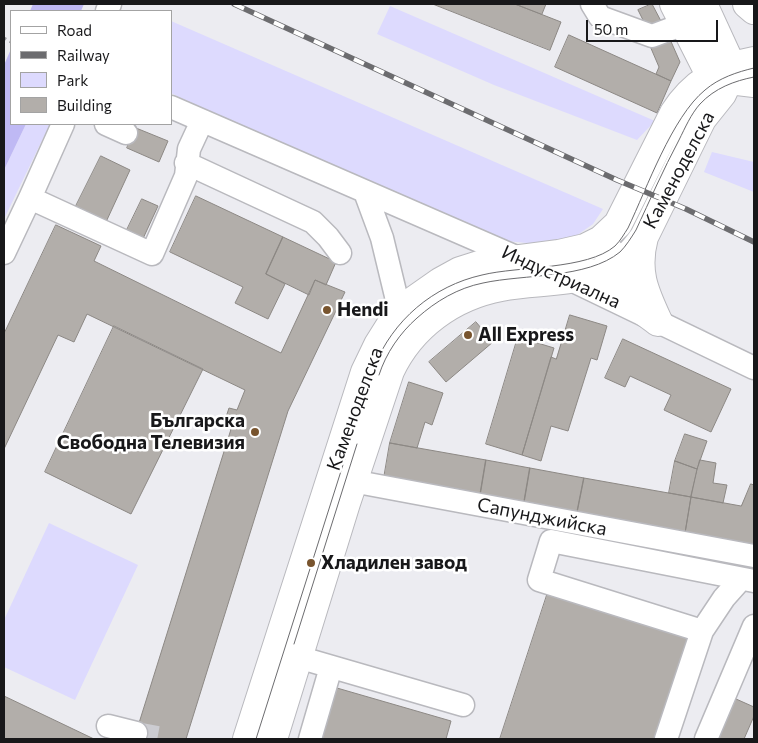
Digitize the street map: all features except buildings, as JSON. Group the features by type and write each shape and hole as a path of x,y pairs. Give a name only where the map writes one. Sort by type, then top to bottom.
{"main road":[{"path":"703,4 739,75"},
{"path":"747,4 754,10"},
{"path":"679,14 739,75"},
{"name":"Каменоделска","path":"342,479 398,355 421,326 447,307 477,294 501,287 570,278 599,272 628,257 644,237 702,119 714,104 732,91 739,75"},
{"name":"Каменоделска","path":"272,739 287,654 342,479 365,372 378,345 400,310 440,282 460,271 482,264 559,254 585,248 601,240 618,224 674,113 691,90 739,75"},
{"path":"618,224 611,247 609,268 617,287 630,302 658,322"},
{"path":"644,237 640,250 639,271 644,292 658,322"},
{"name":"Каменоделска","path":"247,739 287,654"}],"street":[{"path":"592,4 600,17 652,36 679,14"},
{"name":"Индустриална","path":"172,107 519,259 570,278 754,368"},
{"path":"30,198 152,254 186,176 189,149 202,121"},
{"path":"4,253 63,125"},
{"path":"108,125 126,133"},
{"path":"186,163 313,222 328,237 340,254"},
{"path":"365,192 382,238 407,342"},
{"name":"Сапунджийска","path":"342,479 754,556"},
{"path":"702,630 539,580 551,540 748,580"},
{"path":"666,739 702,630 724,598 748,580"},
{"path":"706,739 754,626"},
{"path":"287,654 463,705"},
{"path":"310,739 332,667"},
{"path":"108,726 136,732"}],"green space":[{"path":"390,6 655,121 637,140 494,85 377,34"},
{"path":"172,21 603,209 593,224 576,236 538,244 506,241 172,93"},
{"path":"26,125 50,125 4,219 4,170"},
{"path":"712,152 754,162 754,192 704,172"},
{"path":"49,523 138,565 75,700 4,667 4,620"}],"shaded area":[{"path":"33,4 84,4 81,10 30,10"},
{"path":"10,51 10,125 26,125 4,170 4,65"}],"tunnel":[{"path":"136,733 168,739"}],"tram line":[{"path":"256,739 374,367 392,334 404,320 431,297 447,287 464,280 497,272 570,263 603,254 615,246 628,228 671,135 693,102 716,82 754,68"},
{"path":"379,375 394,344 405,330 424,312 448,296 465,288 483,283 554,274 590,267 606,261 620,252 636,230 688,121 697,108 718,89 754,77"},
{"path":"294,644 357,444"}],"railway":[{"path":"234,4 617,180 686,209 754,242"}],"place":[{"name":"Hendi","path":"327,310"},
{"name":"All Express","path":"468,335"},
{"name":"Българска Свободна Телевизия","path":"255,432"},
{"name":"Хладилен завод","path":"311,563"}]}
